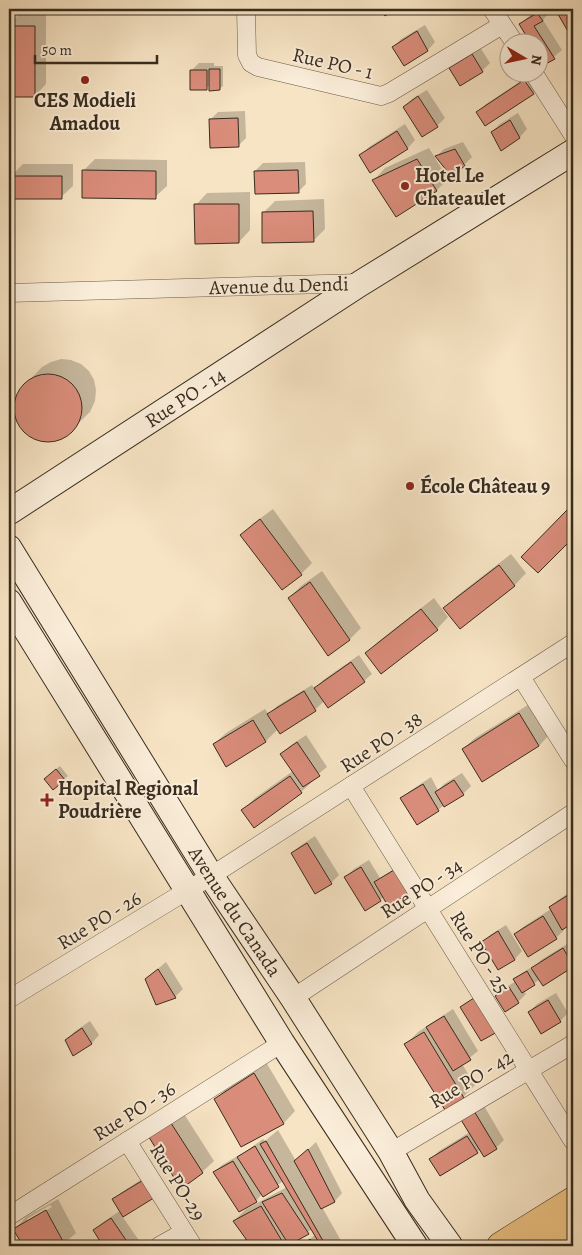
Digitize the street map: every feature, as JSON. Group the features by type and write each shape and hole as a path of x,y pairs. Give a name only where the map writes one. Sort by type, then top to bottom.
{"main road":[{"path":"501,1246 573,1201"},
{"path":"536,1246 573,1224"}],"street":[{"name":"Rue PO - 1","path":"246,9 247,55 251,62 258,67 381,96 502,25"},
{"path":"492,9 507,32"},
{"path":"539,82 573,135"},
{"name":"Avenue du Dendi","path":"9,293 361,283 573,152"},
{"name":"Rue PO - 14","path":"9,512 361,283"},
{"name":"Avenue du Canada","path":"9,548 211,876 293,998 391,1152 417,1200 450,1246"},
{"name":"Avenue du Canada","path":"9,602 282,1043 415,1246"},
{"name":"Rue PO - 38","path":"211,876 573,643"},
{"path":"521,677 573,760"},
{"name":"Rue PO - 25","path":"351,786 573,1141"},
{"name":"Rue PO - 34","path":"293,998 573,813"},
{"name":"Rue PO - 26","path":"9,999 211,876"},
{"name":"Rue PO - 36","path":"9,1216 282,1043"},
{"name":"Rue PO - 42","path":"391,1152 573,1044"},
{"name":"Rue PO-29","path":"127,1141 188,1239"},
{"path":"159,1246 188,1239"}],"building":[{"path":"380,9 396,9 385,16"},
{"path":"555,9 573,9 573,40"},
{"path":"537,13 543,21 534,26 538,32 524,32 519,24"},
{"path":"9,26 35,26 35,97 9,97"},
{"path":"417,31 428,51 404,66 392,47"},
{"path":"550,51 555,59 550,62"},
{"path":"472,54 483,72 460,86 449,68"},
{"path":"209,69 220,69 220,90 209,91"},
{"path":"190,70 207,70 207,90 190,90"},
{"path":"521,82 525,82 534,94 485,126 476,112"},
{"path":"418,96 438,127 422,137 403,107"},
{"path":"238,118 239,147 210,148 209,119"},
{"path":"510,120 520,138 501,151 491,132"},
{"path":"397,131 408,149 370,173 359,155"},
{"path":"455,149 465,166 451,176 435,156"},
{"name":"Hotel Le Chateaulet","path":"417,159 437,191 396,217 372,180"},
{"path":"82,170 156,171 156,199 82,198"},
{"path":"298,170 299,193 255,194 254,171"},
{"path":"10,176 62,176 62,199 10,199"},
{"path":"194,204 239,204 239,243 195,244"},
{"path":"313,211 314,242 262,243 262,212"},
{"path":"48,374 61,377 72,384 79,395 82,408 79,421 72,432 61,439 48,442 35,439 24,432 17,421 14,408 17,395 24,384 35,377"},
{"path":"567,510 573,517 573,538 538,573 521,557"},
{"path":"260,519 302,575 282,590 240,535"},
{"path":"499,565 515,586 460,629 443,608"},
{"path":"310,582 350,640 328,656 288,598"},
{"path":"421,609 438,630 381,674 365,653"},
{"path":"351,662 365,682 328,708 314,688"},
{"path":"304,691 316,711 280,734 267,714"},
{"path":"519,713 539,746 482,782 462,749"},
{"path":"253,720 266,742 226,767 213,744"},
{"path":"297,742 320,776 303,787 280,754"},
{"path":"56,769 65,780 53,790 44,779"},
{"path":"290,776 302,793 254,828 241,810"},
{"path":"454,780 464,795 444,807 435,792"},
{"path":"423,784 439,811 417,825 400,798"},
{"path":"307,843 332,884 315,894 291,853"},
{"path":"361,867 381,901 365,911 344,877"},
{"path":"394,870 408,894 388,906 374,882"},
{"path":"573,892 573,923 562,930 549,907"},
{"path":"543,916 557,939 528,957 514,934"},
{"path":"498,931 515,960 498,970 481,942"},
{"path":"563,948 573,967 543,986 531,968"},
{"path":"158,969 176,998 156,1005 145,979"},
{"path":"527,971 535,985 522,993 513,979"},
{"path":"509,987 519,1003 505,1012 495,996"},
{"path":"477,996 499,1031 481,1041 460,1007"},
{"path":"548,1000 561,1022 541,1034 528,1012"},
{"path":"444,1016 471,1060 453,1071 426,1027"},
{"path":"82,1028 92,1044 73,1056 65,1040"},
{"path":"424,1032 464,1098 445,1110 404,1044"},
{"path":"254,1073 284,1124 241,1147 214,1099"},
{"path":"471,1106 497,1149 484,1157 458,1115"},
{"path":"169,1120 203,1173 181,1189 147,1134"},
{"path":"467,1136 478,1153 440,1176 429,1159"},
{"path":"266,1141 326,1246 321,1246 260,1144"},
{"path":"255,1146 279,1187 263,1197 237,1157"},
{"path":"308,1149 335,1202 321,1209 294,1161"},
{"path":"233,1161 257,1202 239,1212 213,1172"},
{"path":"145,1179 157,1196 123,1217 112,1199"},
{"path":"282,1193 309,1234 289,1245 262,1202"},
{"path":"261,1206 285,1246 251,1246 233,1221"},
{"path":"46,1210 65,1245 23,1246 13,1229"},
{"path":"111,1218 130,1246 103,1246 93,1230"},
{"path":"310,1239 315,1246 301,1246"}],"place":[{"name":"CES Modieli Amadou","path":"85,80"},
{"name":"Hotel Le Chateaulet","path":"405,186"},
{"name":"École Château 9","path":"410,486"},
{"name":"Hopital Regional Poudrière","path":"47,800"}]}
